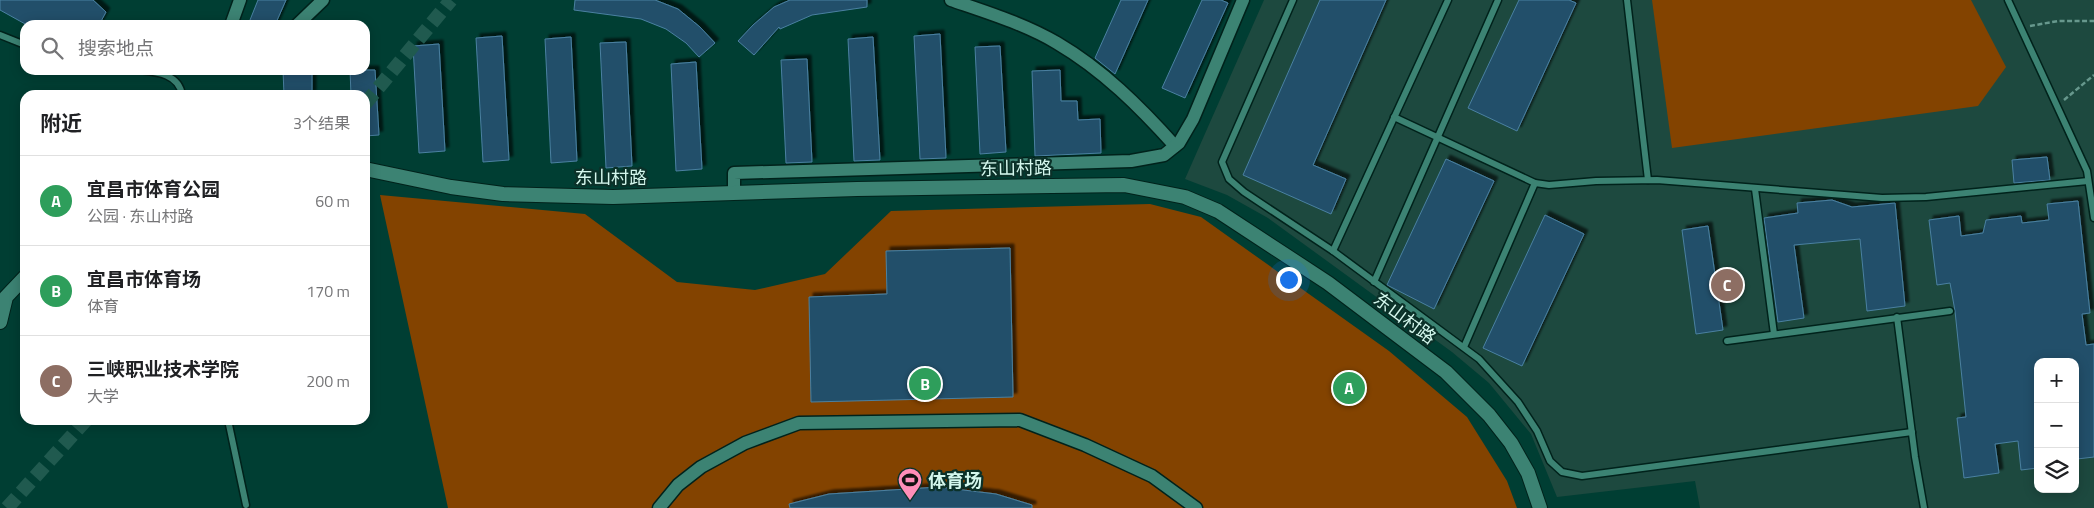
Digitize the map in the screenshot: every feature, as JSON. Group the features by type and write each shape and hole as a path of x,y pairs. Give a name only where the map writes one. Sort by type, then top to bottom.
{"street":[{"path":"233,20 240,0"},
{"path":"302,20 323,0"},
{"path":"951,0 1021,26 1057,43 1105,76 1145,113 1175,146"},
{"path":"734,193 734,173 1131,161 1164,155 1179,143 1193,119 1243,0"},
{"name":"东山村路","path":"370,169 451,187 503,194 613,197 856,189 1124,186 1185,197 1218,212 1328,283 1446,372 1489,415 1511,443 1528,473 1540,508"},
{"path":"0,322 3,299 20,284"},
{"path":"659,508 678,485 701,467 745,443 799,423 1020,420 1085,445 1152,476 1196,508"}],"lane":[{"path":"1293,0 1222,162 1229,179 1244,192 1333,251 1478,359 1518,402 1537,432 1550,461 1562,472 1582,476 1912,432"},
{"path":"1333,251 1448,0"},
{"path":"1374,282 1498,0"},
{"path":"1627,0 1648,180"},
{"path":"2008,0 2058,106 2086,171 2092,193 2094,218"},
{"path":"0,34 20,43"},
{"path":"164,75 170,76 181,86 181,90"},
{"path":"1394,117 1535,183 1548,185 1596,181 1648,180 1891,198 1926,197 2088,181"},
{"path":"1464,347 1535,183"},
{"path":"1755,189 1774,334"},
{"path":"1727,341 1950,311"},
{"path":"1897,317 1924,508"},
{"path":"229,425 246,505"}],"path":[{"path":"2021,28 2058,20 2094,21"},
{"path":"2058,106 2094,75"}],"shaded area":[{"path":"1264,0 2094,0 2094,508 1700,508 1695,481 1557,497 1531,434 1489,383 1452,352 1268,218 1227,195 1185,179"},
{"path":"1652,0 1971,0 2006,67 1978,106 1672,148"},
{"path":"380,195 585,214 677,282 755,290 825,274 891,211 1150,204 1201,217 1389,351 1467,417 1507,481 1517,508 448,508"}],"building":[{"path":"0,0 93,0 106,12 102,20 20,21 0,10"},
{"path":"258,0 286,0 277,20 250,20"},
{"path":"575,0 655,0 678,9 700,27 715,43 699,57 686,43 666,29 641,19 574,10"},
{"path":"790,0 867,0 867,7 812,15 780,29 779,27 754,55 738,41 774,7"},
{"path":"1121,0 1148,0 1115,74 1095,58"},
{"path":"1202,0 1221,0 1228,3 1185,98 1162,88"},
{"path":"1320,0 1386,0 1313,165 1346,179 1331,214 1243,175"},
{"path":"1519,0 1569,0 1576,3 1517,131 1468,108"},
{"path":"940,34 946,158 920,159 914,36"},
{"path":"502,36 509,160 483,162 476,38"},
{"path":"571,37 577,161 551,163 545,39"},
{"path":"873,37 880,160 854,161 848,39"},
{"path":"626,42 632,166 606,168 600,43"},
{"path":"439,44 445,151 419,153 413,46"},
{"path":"1000,46 1006,152 980,154 975,47"},
{"path":"807,59 812,162 786,163 781,60"},
{"path":"696,62 702,169 676,171 671,64"},
{"path":"370,70 375,70 379,135 370,136 370,90 351,90 350,75 370,75"},
{"path":"1060,70 1061,101 1077,101 1078,120 1100,119 1101,153 1035,156 1032,71"},
{"path":"283,75 312,75 312,90 284,90"},
{"path":"2047,157 2050,180 2014,183 2012,160"},
{"path":"1446,159 1494,181 1434,309 1387,285"},
{"path":"1832,200 1852,207 1895,203 1905,306 1867,311 1860,239 1794,245 1804,318 1778,322 1764,218 1798,213 1797,203"},
{"path":"2078,201 2090,313 2082,314 2086,345 2094,344 2094,457 2079,459 2079,358 2034,358 2034,468 2021,470 2018,441 1995,444 1999,473 1964,478 1957,418 1966,417 1955,311 1950,283 1937,285 1929,220 1959,216 1961,236 1983,233 1986,220 2021,216 2022,223 2049,220 2047,204"},
{"path":"1545,215 1584,234 1522,366 1483,348"},
{"path":"1708,226 1723,330 1696,334 1682,230"},
{"path":"1010,248 1013,397 811,402 809,297 887,294 886,251"},
{"name":"体育场","path":"939,487 996,494 1032,505 1032,508 790,508 789,504 829,494"}],"tunnel":[{"path":"370,98 451,0"},
{"path":"7,508 82,425"}],"place":[{"name":"三峡职业技术学院","path":"1727,285"},
{"name":"宜昌市体育场","path":"925,384"},
{"name":"宜昌市体育公园","path":"1349,388"},
{"name":"体育场","path":"910,501"}]}
